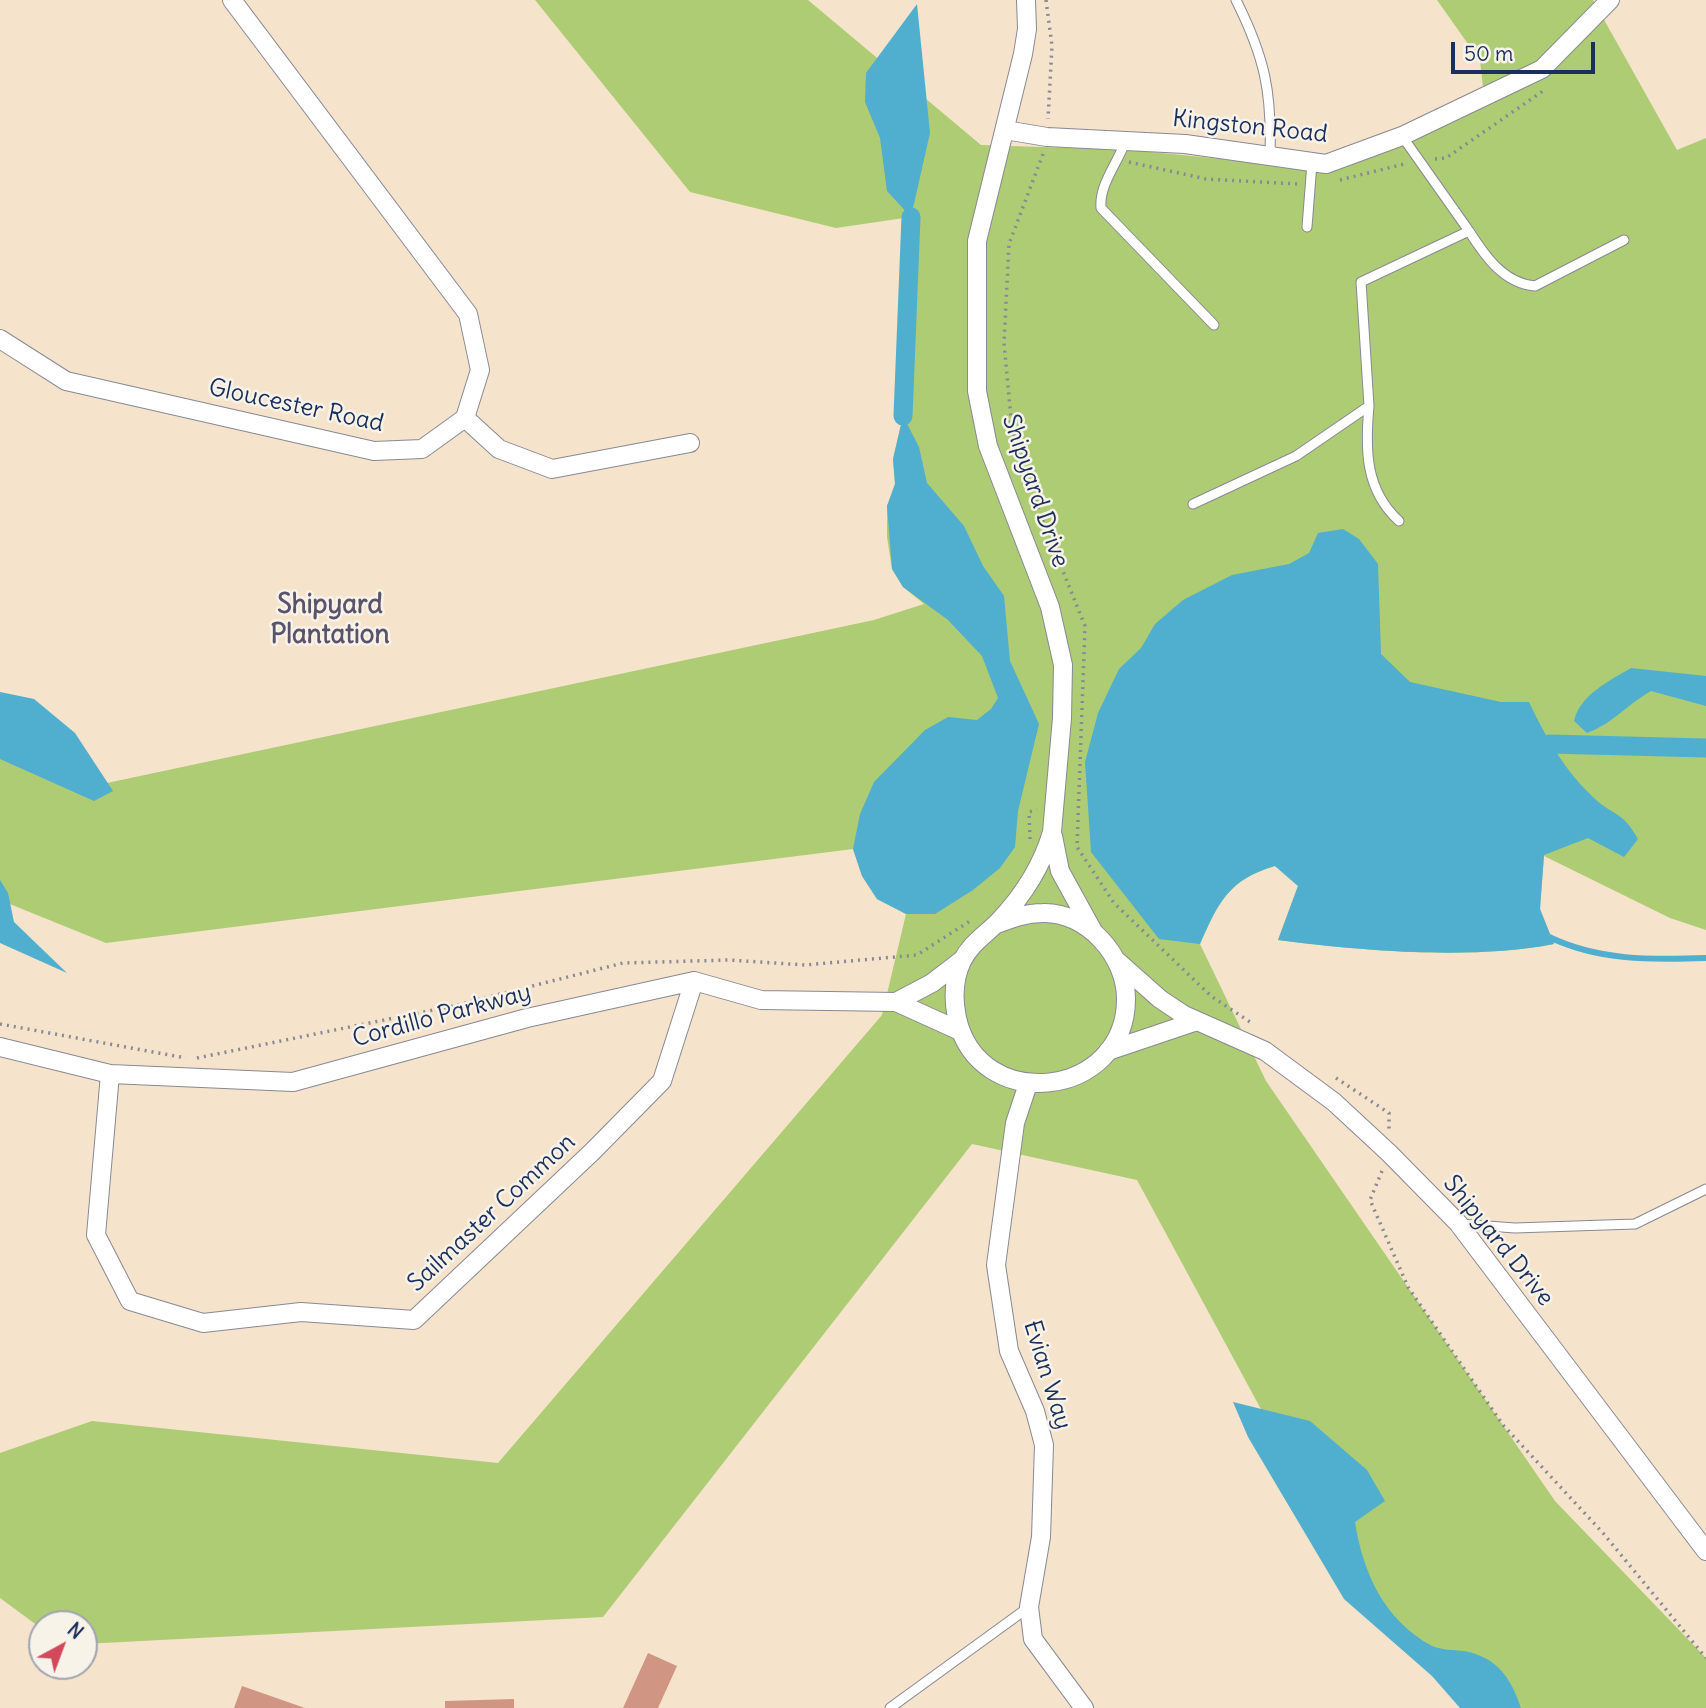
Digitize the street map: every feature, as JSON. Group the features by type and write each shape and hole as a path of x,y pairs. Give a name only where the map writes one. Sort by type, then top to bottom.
{"street":[{"path":"232,0 468,314 480,370 465,418 499,449 552,469 690,443"},
{"name":"Shipyard Drive","path":"997,924 1024,891 1047,848 1052,832 1063,665 1050,607 988,446 977,391 977,241 1027,29 1026,0"},
{"name":"Kingston Road","path":"1005,130 1047,137 1185,144 1326,164 1402,136 1542,69 1610,0"},
{"name":"Gloucester Road","path":"0,339 66,381 374,451 422,449 465,418"},
{"name":"Shipyard Drive","path":"1052,832 1060,871 1093,931"},
{"path":"1045,912 1070,918 1093,931 1116,960 1122,974 1126,999 1122,1025 1108,1051 1086,1072 1058,1083 1028,1084 1006,1078 987,1066 971,1050 960,1031 955,984 962,960 977,939 997,924 1020,915 1045,912"},
{"name":"Cordillo Parkway","path":"897,1002 932,983 962,960"},
{"name":"Shipyard Drive","path":"1116,960 1160,999 1197,1021 1265,1051 1335,1102 1389,1153 1458,1223 1706,1551"},
{"name":"Cordillo Parkway","path":"0,1047 110,1074 293,1082 527,1017 694,981 761,1000 897,1002 960,1031"},
{"name":"Sailmaster Common","path":"110,1074 96,1235 130,1301 203,1323 301,1312 414,1320 593,1152 662,1081 694,981"},
{"path":"1108,1051 1197,1021"},
{"name":"Evian Way","path":"1028,1084 1015,1123 996,1265 1009,1351 1035,1411 1044,1445 1041,1537 1028,1607 1033,1639 1084,1708"}],"lane":[{"path":"1236,0 1259,52 1268,82 1272,105 1270,156"},
{"path":"1402,136 1483,253 1504,275 1522,285 1535,286 1624,240"},
{"path":"1126,140 1119,160 1100,193 1101,208 1214,325"},
{"path":"1307,226 1312,163"},
{"path":"1399,521 1382,506 1372,481 1367,435 1369,406 1361,282 1469,231"},
{"path":"1194,504 1296,456 1369,406"},
{"path":"1458,1223 1515,1228 1635,1224 1706,1189"},
{"path":"890,1708 1028,1607"}],"path":[{"path":"1046,0 1052,46 1047,137 1009,244 1004,343 1012,429 1042,519 1085,626 1077,847 1114,903 1210,996 1255,1025"},
{"path":"1030,851 1029,812 1079,800"},
{"path":"0,1024 193,1059 453,1006 623,963 729,960 805,965 917,955 980,915"},
{"path":"1333,1077 1389,1114 1389,1153 1370,1200 1408,1287 1503,1425 1603,1533 1706,1658"}],"green space":[{"path":"535,0 808,0 981,145 1131,150 1324,169 1485,104 1480,61 1437,0 1593,0 1677,150 1706,138 1706,930 1670,918 1544,856 1540,909 1554,944 1522,949 1453,953 1345,948 1278,940 1298,886 1275,866 1246,878 1227,894 1200,944 1266,1081 1555,1501 1706,1658 1706,1708 1482,1708 1375,1620 1137,1180 972,1144 603,1617 98,1643 98,1610 28,1610 28,1619 0,1598 0,1453 92,1421 498,1463 882,1015 906,914 877,899 862,876 853,849 106,943 0,900 0,731 107,783 874,620 924,604 903,587 892,569 887,537 887,506 895,484 893,459 903,416 911,217 836,228 690,192"}],"water":[{"path":"917,4 930,133 911,217 887,191 880,138 865,102 866,73"},
{"path":"903,416 919,447 927,483 964,526 983,566 1004,596 1010,661 1039,724 1018,811 1015,847 1000,868 973,890 935,914 906,914 877,899 862,876 853,849 860,814 874,782 925,730 948,717 977,720 991,709 998,698 982,656 948,620 903,587 892,569 887,506 895,484 893,459"},
{"path":"1343,529 1359,539 1378,564 1381,654 1410,682 1501,702 1529,702 1549,741 1574,777 1601,804 1622,818 1638,839 1624,857 1588,838 1544,855 1540,909 1554,944 1522,949 1453,953 1345,948 1278,940 1298,886 1275,866 1246,878 1227,894 1200,944 1159,939 1091,852 1085,762 1098,713 1119,669 1141,648 1155,624 1183,600 1232,575 1289,564 1309,553 1318,533"},
{"path":"1631,668 1706,676 1706,706 1651,691 1605,724 1587,733 1574,721 1582,704 1596,690"},
{"path":"0,692 34,699 75,733 113,791 94,801 0,759"},
{"path":"0,880 8,893 14,922 67,973 0,943"},
{"path":"1233,1402 1310,1421 1367,1470 1385,1501 1355,1522 1364,1559 1378,1593 1401,1623 1432,1646 1476,1654 1494,1664 1513,1687 1521,1708 1460,1708 1432,1676 1344,1599 1248,1437"}],"building":[{"path":"648,1653 677,1666 658,1708 623,1708"},
{"path":"242,1686 305,1708 234,1708"},
{"path":"514,1699 514,1708 445,1708 445,1701"}],"waterway":[{"path":"903,416 911,217"},
{"path":"1549,744 1706,748"},
{"path":"1547,936 1586,950 1625,957 1706,958"}],"district":[{"name":"Shipyard Plantation","path":"330,621"}]}
